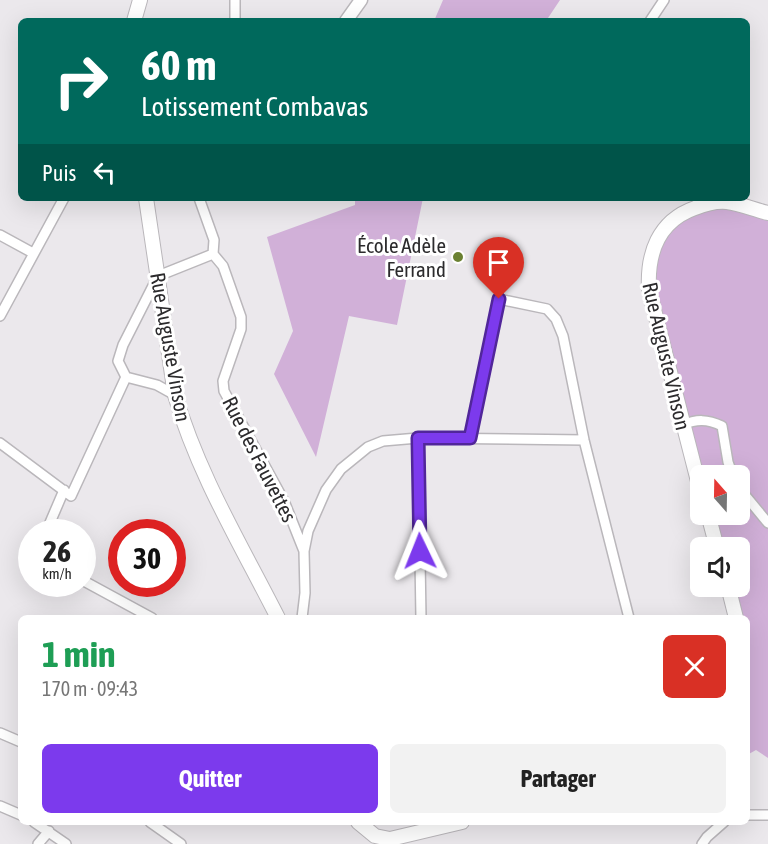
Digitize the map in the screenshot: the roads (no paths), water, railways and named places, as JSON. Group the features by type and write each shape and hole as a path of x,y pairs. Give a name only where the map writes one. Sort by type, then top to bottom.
{"main road":[{"path":"135,18 140,0"},
{"name":"Rue Auguste Vinson","path":"147,201 175,395 184,426 200,464 276,615"},
{"name":"Rue Auguste Vinson","path":"693,465 649,290 648,268 654,248 664,228 683,212 704,204 726,202 768,213"},
{"path":"731,597 735,615"},
{"path":"362,825 375,836 393,840 450,825"},
{"path":"393,840 408,825"}],"street":[{"path":"235,0 235,18"},
{"path":"348,18 361,0"},
{"path":"653,18 664,0"},
{"path":"0,316 62,201"},
{"name":"Rue des Fauvettes","path":"200,201 214,240 213,254 223,266 241,317 241,329 223,381 224,391 284,501 304,551"},
{"path":"0,235 33,254"},
{"path":"175,395 157,386 126,377 118,362 123,345 158,276 213,254"},
{"path":"470,438 499,299 547,309 556,320 563,336 584,440 628,615"},
{"path":"0,443 71,496 126,377"},
{"path":"682,425 694,420 709,420 722,426 729,465"},
{"path":"418,438 421,615"},
{"path":"302,615 305,593 304,551 308,531 326,490 341,469 368,447 383,441 418,438 584,440"},
{"path":"52,519 64,490"},
{"path":"750,501 768,523"},
{"path":"96,588 146,615"},
{"path":"0,734 18,741"},
{"path":"0,806 18,814"},
{"path":"750,815 768,815"},
{"path":"39,825 66,844"},
{"path":"154,825 181,844"},
{"path":"702,844 721,825"},
{"path":"38,844 49,831"}],"place":[{"name":"École Adèle Ferrand","path":"458,257"}]}
